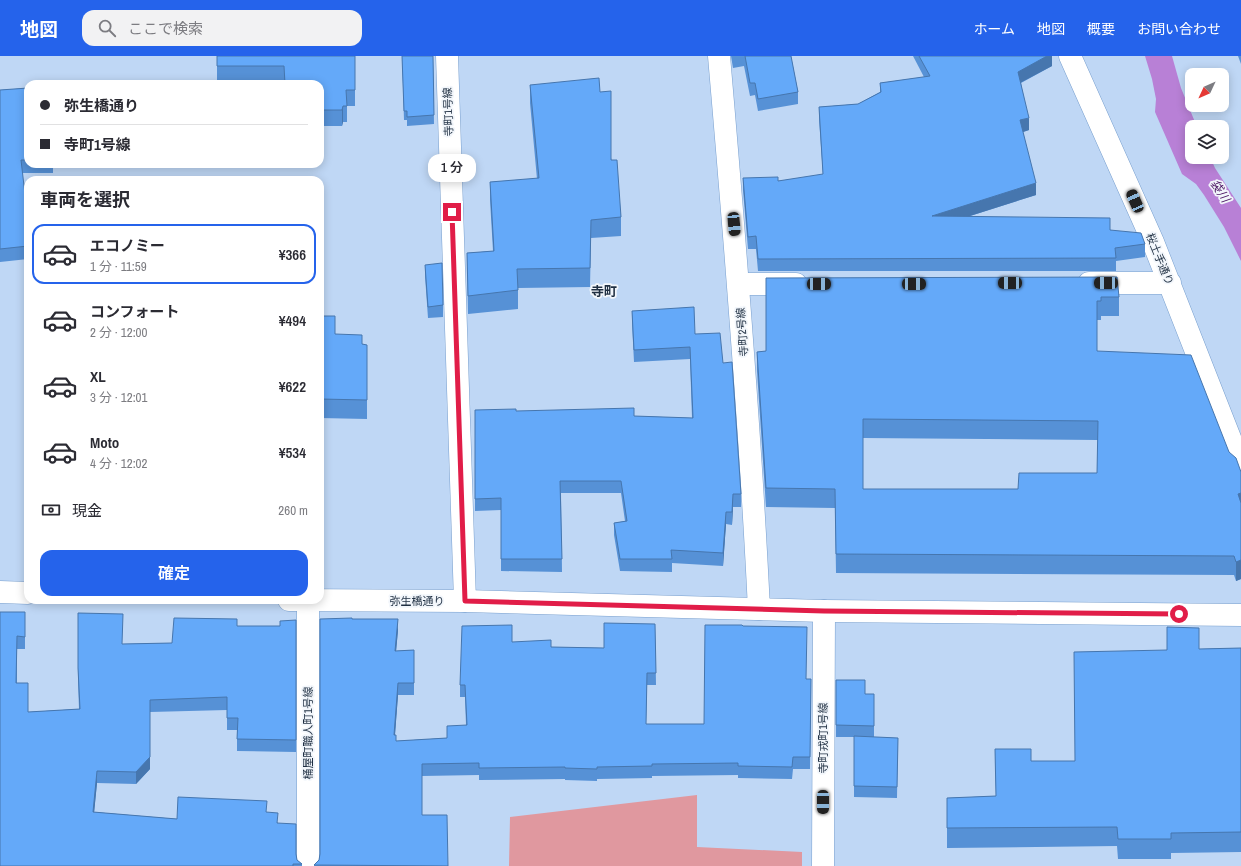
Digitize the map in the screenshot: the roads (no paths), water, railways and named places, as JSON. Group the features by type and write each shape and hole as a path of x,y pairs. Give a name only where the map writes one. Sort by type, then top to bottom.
{"street":[{"name":"寺町1号線","path":"447,56 465,601"},
{"name":"寺町2号線","path":"719,56 739,284 759,609"},
{"name":"桜土手通り","path":"1070,56 1154,242 1241,466"},
{"path":"1066,283 1170,283"},
{"path":"739,284 819,284"},
{"path":"0,592 24,593"},
{"name":"弥生橋通り","path":"324,600 465,601 824,611 1241,615"},
{"name":"桶屋町職人町1号線","path":"308,604 308,866"},
{"name":"寺町戎町1号線","path":"823,866 824,611"}],"water":[{"name":"袋川","path":"1145,56 1172,56 1185,98 1185,112 1191,112 1194,120 1185,120 1185,164 1213,164 1241,208 1241,261 1224,227 1204,195 1196,184 1182,174 1155,112 1156,99"}],"district":[{"name":"寺町","path":"604,291"}]}
